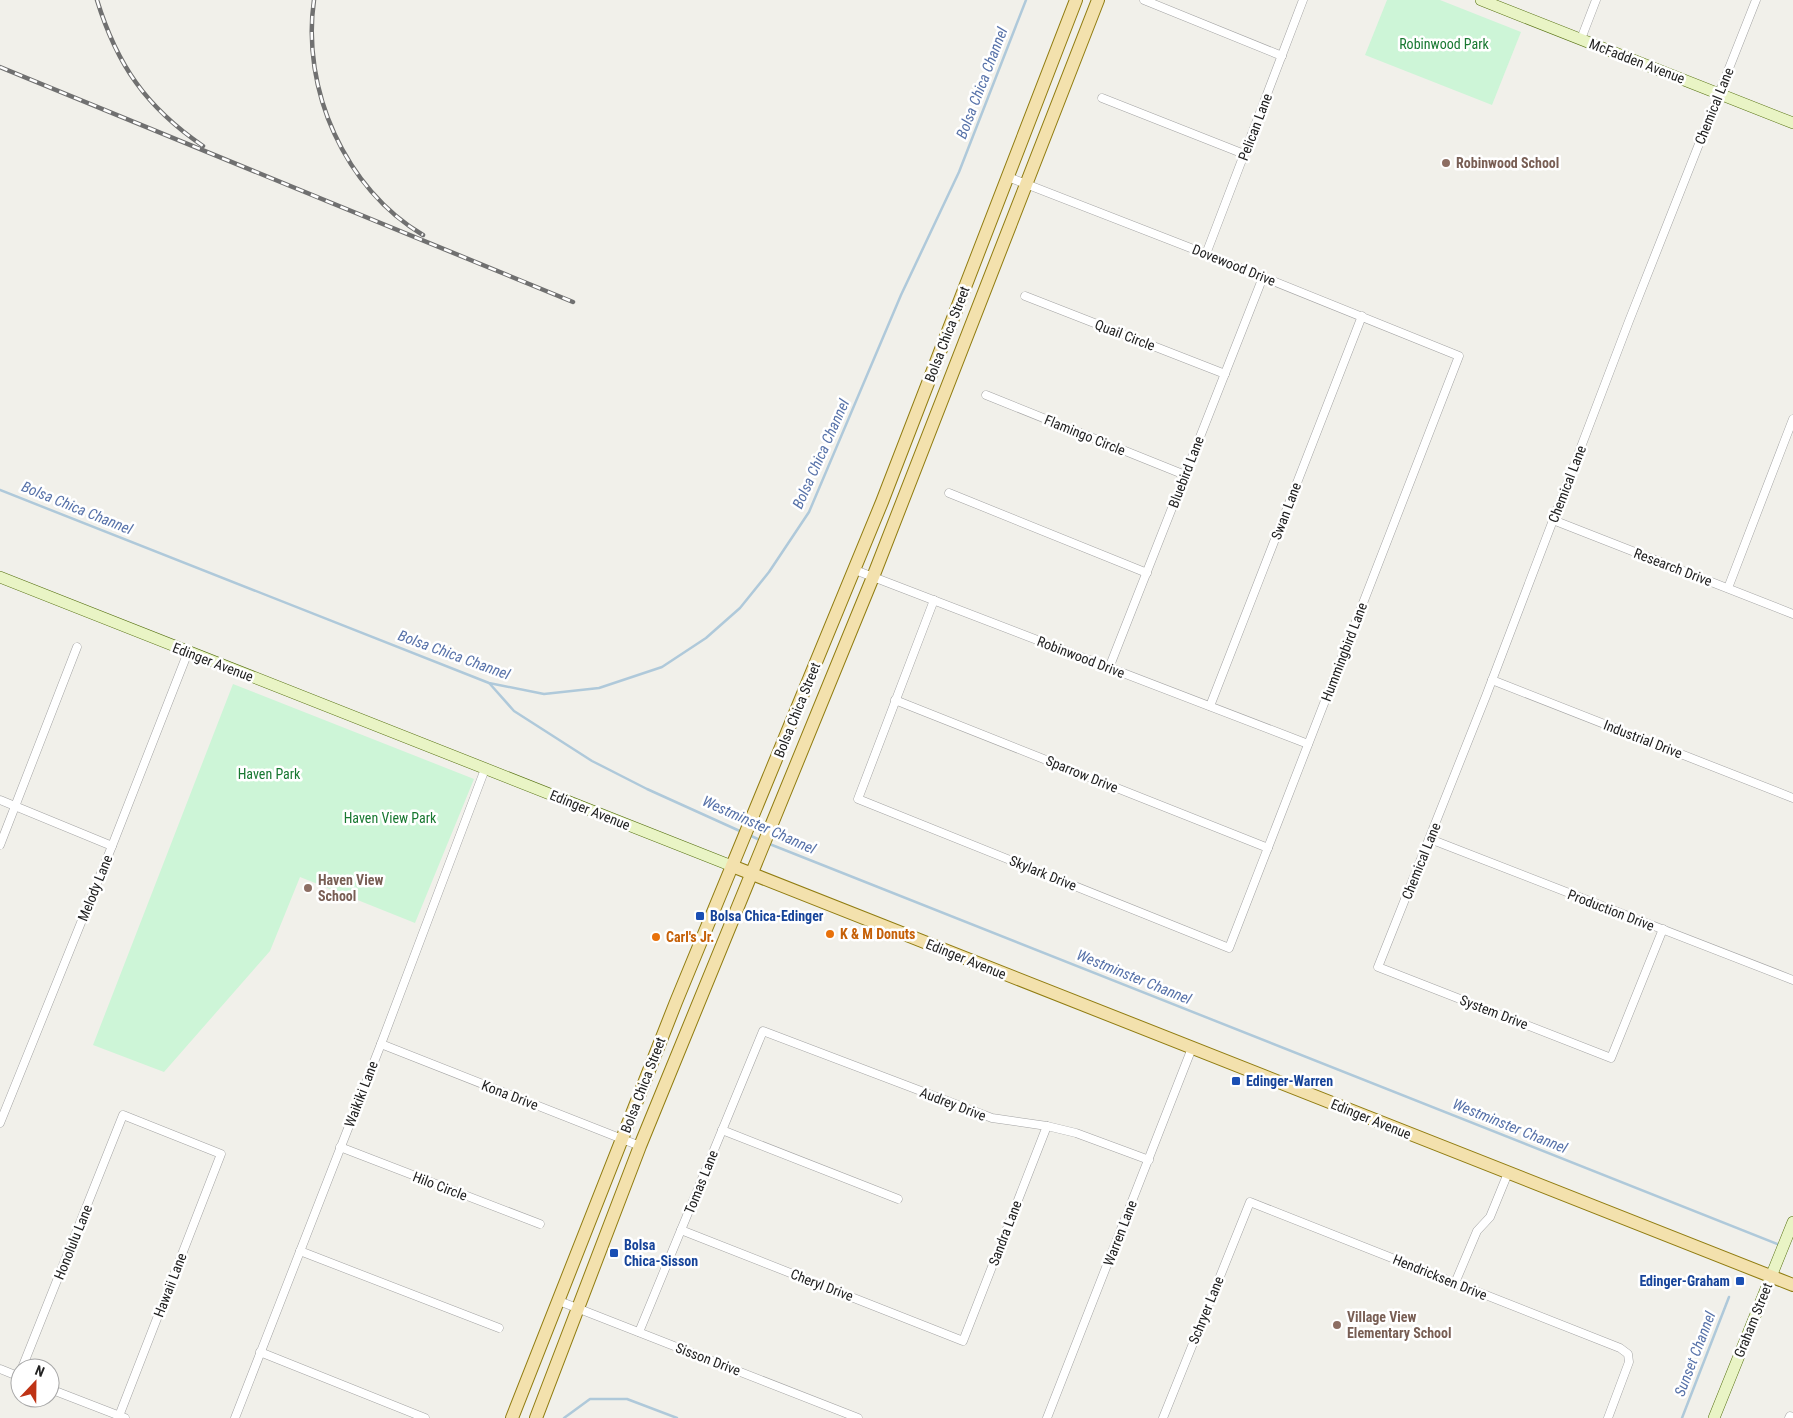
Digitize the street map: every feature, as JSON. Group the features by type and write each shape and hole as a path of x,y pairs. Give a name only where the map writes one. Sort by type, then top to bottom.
{"main road":[{"name":"Bolsa Chica Street","path":"512,1418 676,1002 854,570 1076,0"},
{"name":"Bolsa Chica Street","path":"536,1418 640,1146 873,577 1098,0"},
{"name":"McFadden Avenue","path":"1481,0 1793,123"},
{"name":"Edinger Avenue","path":"0,578 1793,1285"},
{"path":"676,1002 696,1009"},
{"name":"Graham Street","path":"1714,1418 1791,1226"}],"street":[{"path":"1144,0 1282,56"},
{"name":"Pelican Lane","path":"1206,254 1303,0"},
{"path":"1581,39 1596,0"},
{"name":"Chemical Lane","path":"1378,967 1430,839 1756,0"},
{"path":"1102,98 1244,154"},
{"name":"Dovewood Drive","path":"1008,177 1459,356"},
{"name":"Bluebird Lane","path":"1109,668 1263,277"},
{"name":"Quail Circle","path":"1025,296 1225,374"},
{"name":"Swan Lane","path":"1210,706 1362,316"},
{"name":"Hummingbird Lane","path":"1229,948 1459,356"},
{"name":"Flamingo Circle","path":"986,395 1185,474"},
{"path":"1728,588 1793,419"},
{"path":"949,493 1146,573"},
{"name":"Research Drive","path":"1553,520 1793,614"},
{"name":"Robinwood Drive","path":"854,570 1308,744"},
{"path":"896,700 934,600"},
{"path":"0,845 77,647"},
{"name":"Melody Lane","path":"0,1123 188,652"},
{"name":"Industrial Drive","path":"1492,680 1793,798"},
{"name":"Skylark Drive","path":"896,700 858,799 1229,948"},
{"name":"Sparrow Drive","path":"896,700 1268,848"},
{"name":"Waikiki Lane","path":"235,1418 381,1044 485,769"},
{"path":"0,800 112,846"},
{"name":"Production Drive","path":"1430,839 1793,980"},
{"name":"System Drive","path":"1378,967 1610,1058 1663,930"},
{"name":"Audrey Drive","path":"763,1031 992,1118 1047,1126 1076,1133 1148,1160"},
{"name":"Tomas Lane","path":"639,1332 763,1031"},
{"name":"Kona Drive","path":"381,1044 640,1146"},
{"name":"Warren Lane","path":"1047,1418 1192,1048"},
{"name":"Honolulu Lane","path":"26,1358 123,1116 221,1154"},
{"name":"Sandra Lane","path":"964,1340 1047,1126"},
{"path":"722,1130 898,1199"},
{"name":"Hilo Circle","path":"340,1147 540,1224"},
{"name":"Hawaii Lane","path":"122,1417 221,1154"},
{"path":"1455,1283 1477,1230 1490,1217 1508,1173"},
{"name":"Hendricksen Drive","path":"1250,1202 1620,1348 1628,1354 1629,1362 1608,1418"},
{"name":"Schryer Lane","path":"1163,1418 1250,1202"},
{"name":"Cheryl Drive","path":"681,1230 964,1340"},
{"path":"300,1251 499,1328"},
{"name":"Sisson Drive","path":"559,1301 858,1418"},
{"path":"260,1352 425,1418"},
{"path":"60,1393 122,1417"}],"green space":[{"name":"Robinwood Park","path":"1387,0 1440,0 1521,32 1492,105 1365,55"},
{"name":"Haven Park","path":"233,684 474,779 415,923 300,877 270,951 164,1072 93,1045"}],"waterway":[{"name":"Bolsa Chica Channel","path":"0,490 489,683 544,694 599,688 662,667 706,638 740,608 769,572 809,512 901,295 959,172 1026,0"},
{"name":"Westminster Channel","path":"490,684 514,711 592,761 647,789 742,832"},
{"name":"Westminster Channel","path":"749,835 760,840"},
{"name":"Westminster Channel","path":"767,843 1780,1245"},
{"name":"Sunset Channel","path":"1682,1418 1729,1297"},
{"name":"Sunset Channel","path":"564,1418 590,1399 627,1399 677,1418"}],"railway":[{"path":"97,0 114,45 136,83 165,116 203,146"},
{"path":"314,0 312,34 315,68 322,101 334,134 351,164 371,191 395,215 423,235"},
{"path":"0,67 573,302"}],"place":[{"name":"Robinwood School","path":"1446,163"},
{"name":"Haven View School","path":"308,888"},
{"name":"Bolsa Chica-Edinger","path":"700,916"},
{"name":"K & M Donuts","path":"830,934"},
{"name":"Carl's Jr.","path":"656,937"},
{"name":"Edinger-Warren","path":"1236,1081"},
{"name":"Bolsa Chica-Sisson","path":"614,1253"},
{"name":"Edinger-Graham","path":"1740,1281"},
{"name":"Village View Elementary School","path":"1337,1325"}],"park label":[{"name":"Haven View Park","path":"390,818"}]}
